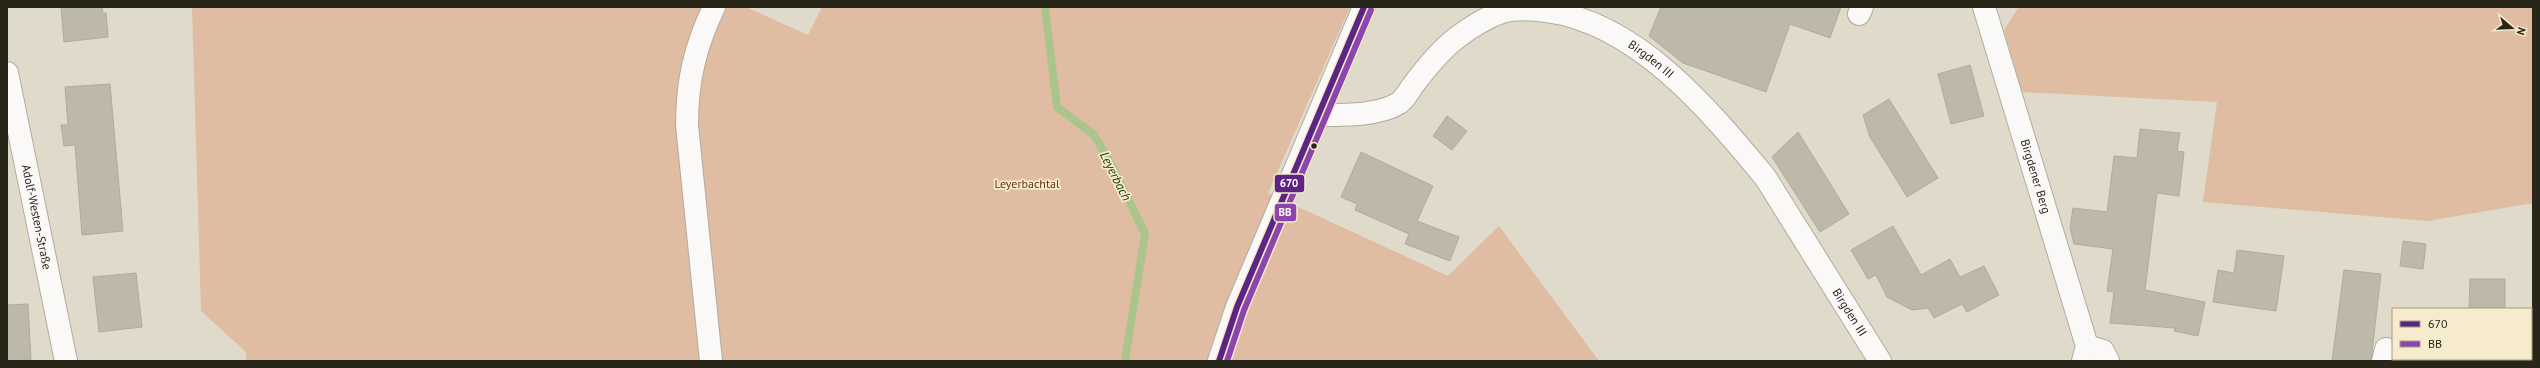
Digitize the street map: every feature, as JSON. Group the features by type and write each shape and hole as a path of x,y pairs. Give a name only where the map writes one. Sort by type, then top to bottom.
{"street":[{"path":"711,361 687,125 687,94 692,64 714,7"},
{"path":"1219,361 1237,308 1364,7"},
{"name":"Birgdener Berg","path":"1984,7 2085,353 2103,351 2108,361"},
{"name":"Birgden III","path":"1319,115 1363,115 1399,102 1432,61 1455,39 1478,24 1502,12 1531,9 1562,13 1597,26 1648,56 1696,98 1750,159 1768,183 1880,361"},
{"name":"Adolf-Westen-Straße","path":"7,73 66,361"}],"green space":[{"name":"Leyerbachtal","path":"192,7 746,7 808,35 822,7 1350,7 1268,193 1448,276 1499,226 1599,361 246,361 246,352 201,311"},
{"path":"2019,7 2533,7 2533,203 2428,221 2203,202 2217,102 2022,92 2004,30"}],"building":[{"path":"61,7 102,7 103,13 106,13 108,37 64,42"},
{"path":"1661,7 1841,7 1830,38 1790,24 1766,92 1683,63 1649,36"},
{"path":"1970,65 1984,116 1951,124 1938,74"},
{"path":"110,84 123,231 82,235 75,145 64,146 61,125 68,125 65,87"},
{"path":"1889,99 1938,178 1907,197 1870,137 1863,115"},
{"path":"1447,116 1467,131 1452,150 1433,136"},
{"path":"2140,129 2180,133 2177,151 2184,152 2179,196 2157,193 2145,290 2205,302 2198,336 2174,331 2175,328 2110,323 2114,292 2107,291 2113,249 2074,244 2070,228 2073,208 2107,212 2114,156 2137,158"},
{"path":"1798,132 1849,214 1820,232 1772,157"},
{"path":"1361,152 1433,186 1417,221 1459,237 1450,261 1405,244 1409,234 1355,210 1357,204 1341,197"},
{"path":"1893,226 1921,275 1950,259 1960,277 1984,266 1999,295 1967,312 1962,304 1934,318 1928,308 1912,310 1887,297 1876,275 1868,279 1851,250"},
{"path":"2403,241 2426,244 2423,269 2400,266"},
{"path":"2237,250 2284,256 2276,311 2213,302 2218,270 2234,273"},
{"path":"2344,270 2381,274 2371,361 2332,361"},
{"path":"136,273 142,327 99,332 93,277"},
{"path":"2470,279 2505,279 2505,308 2469,308"},
{"path":"28,304 31,360 7,361 7,305"}],"waterway":[{"name":"Leyerbach","path":"1045,7 1057,107 1094,135 1113,168 1145,234 1125,361"}],"transit line":[{"name":"670","path":"1219,361 1237,307 1364,7"},
{"name":"BB","path":"1227,361 1244,310 1371,10"}]}
